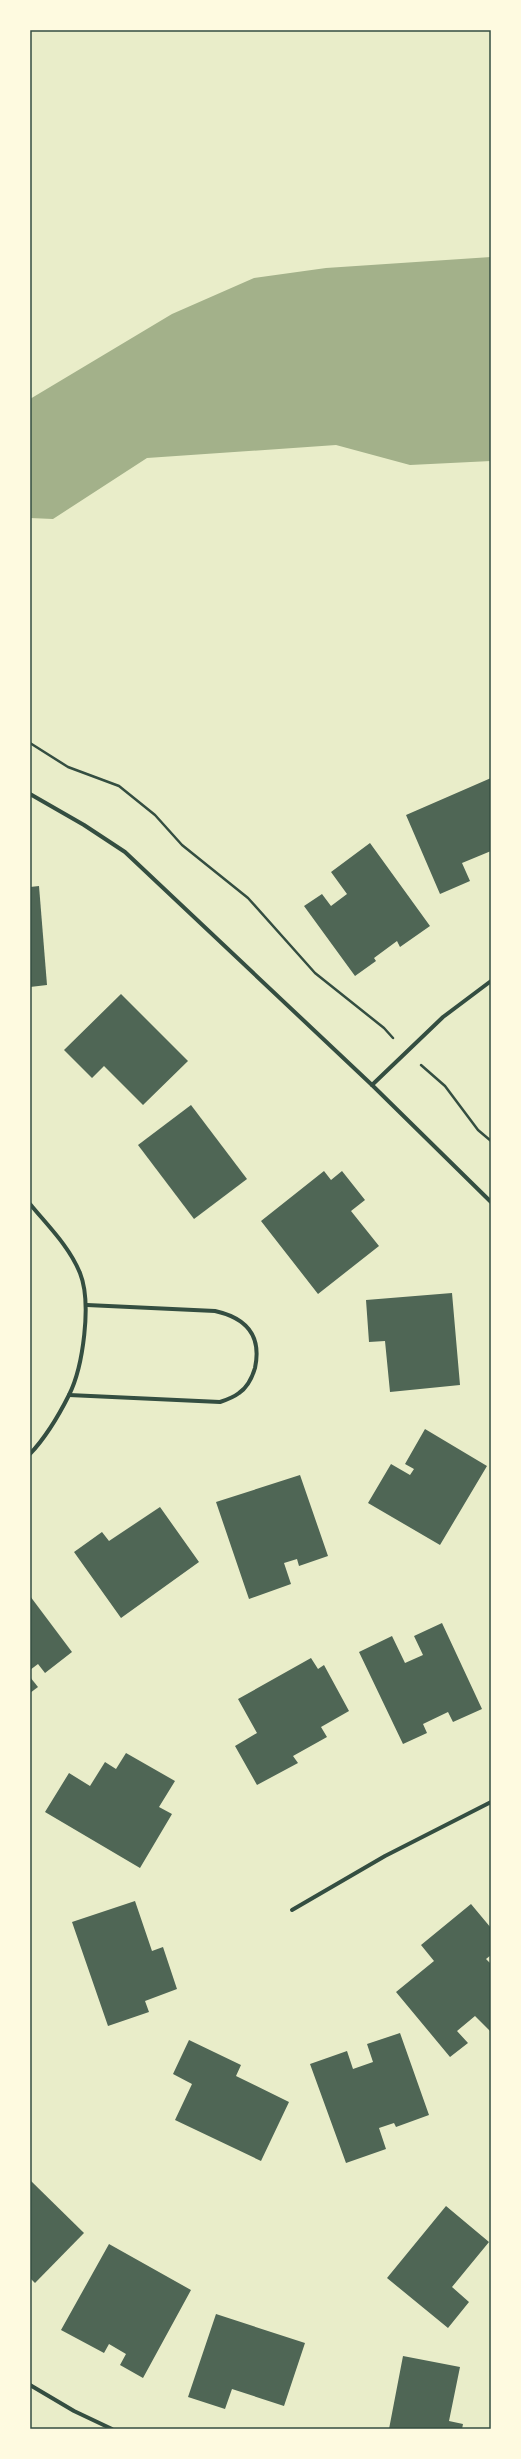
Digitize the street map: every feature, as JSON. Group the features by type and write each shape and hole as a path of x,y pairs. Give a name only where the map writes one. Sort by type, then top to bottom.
{"street":[{"path":"30,794 84,825 124,852 372,1085 491,1202"},
{"path":"372,1085 443,1017 491,981"},
{"path":"30,1204 68,1249 80,1274 87,1305 80,1358 69,1395 30,1454"},
{"path":"69,1395 220,1402 239,1394 252,1379 257,1356 255,1336 242,1322 231,1315 215,1311 87,1305"},
{"path":"292,1910 385,1856 491,1802"},
{"path":"30,2385 74,2411 112,2429"}],"path":[{"path":"30,743 68,767 119,786 155,815 182,845 248,898 315,973 384,1028"},
{"path":"430,1074 445,1086 478,1130 491,1141"}],"shaded area":[{"path":"491,257 491,461 410,465 336,445 147,458 53,519 30,518 30,399 172,314 254,278 326,268"}],"building":[{"path":"491,778 491,851 462,863 470,881 440,894 406,815"},
{"path":"370,843 430,926 400,947 397,941 374,958 376,961 355,976 304,906 322,894 331,906 347,894 331,872"},
{"path":"39,886 47,985 30,987 30,887"},
{"path":"121,994 188,1061 143,1105 104,1066 92,1078 64,1050"},
{"path":"191,1105 247,1179 194,1219 138,1145"},
{"path":"324,1171 331,1180 342,1171 365,1200 351,1211 379,1246 318,1294 261,1221"},
{"path":"452,1293 460,1385 390,1392 385,1341 369,1342 366,1300"},
{"path":"425,1429 487,1466 440,1545 368,1503 391,1464 410,1475 414,1469 405,1464"},
{"path":"300,1475 328,1556 299,1566 297,1559 284,1563 291,1584 249,1599 216,1502"},
{"path":"160,1507 199,1562 121,1618 74,1552 102,1532 109,1541"},
{"path":"30,1596 72,1652 45,1673 38,1664 30,1670"},
{"path":"442,1623 482,1709 453,1722 448,1712 423,1724 427,1733 403,1744 359,1652 392,1636 405,1663 423,1655 414,1636"},
{"path":"311,1658 318,1669 324,1665 349,1711 321,1727 327,1737 293,1756 298,1763 257,1785 235,1746 257,1733 238,1699"},
{"path":"30,1677 38,1687 30,1693"},
{"path":"126,1753 175,1781 159,1807 172,1814 140,1868 45,1812 69,1773 90,1786 105,1762 116,1769"},
{"path":"135,1901 152,1951 163,1947 177,1989 145,2001 149,2012 108,2026 72,1922"},
{"path":"471,1904 491,1928 491,1955 486,1959 491,1964 491,2032 475,2016 457,2031 468,2043 450,2057 396,1992 434,1961 421,1945"},
{"path":"400,2033 429,2115 396,2127 394,2123 379,2128 386,2149 346,2163 310,2064 347,2051 353,2069 373,2062 367,2044"},
{"path":"189,2040 241,2065 236,2076 289,2102 261,2161 175,2120 192,2084 173,2074"},
{"path":"30,2180 84,2233 35,2283 30,2278"},
{"path":"446,2206 489,2242 452,2287 469,2302 448,2328 387,2278"},
{"path":"109,2244 191,2290 143,2378 120,2365 126,2354 109,2344 104,2353 61,2330"},
{"path":"216,2314 305,2343 284,2406 232,2389 225,2409 188,2397"},
{"path":"403,2356 460,2367 449,2421 463,2424 462,2429 389,2429"}]}
